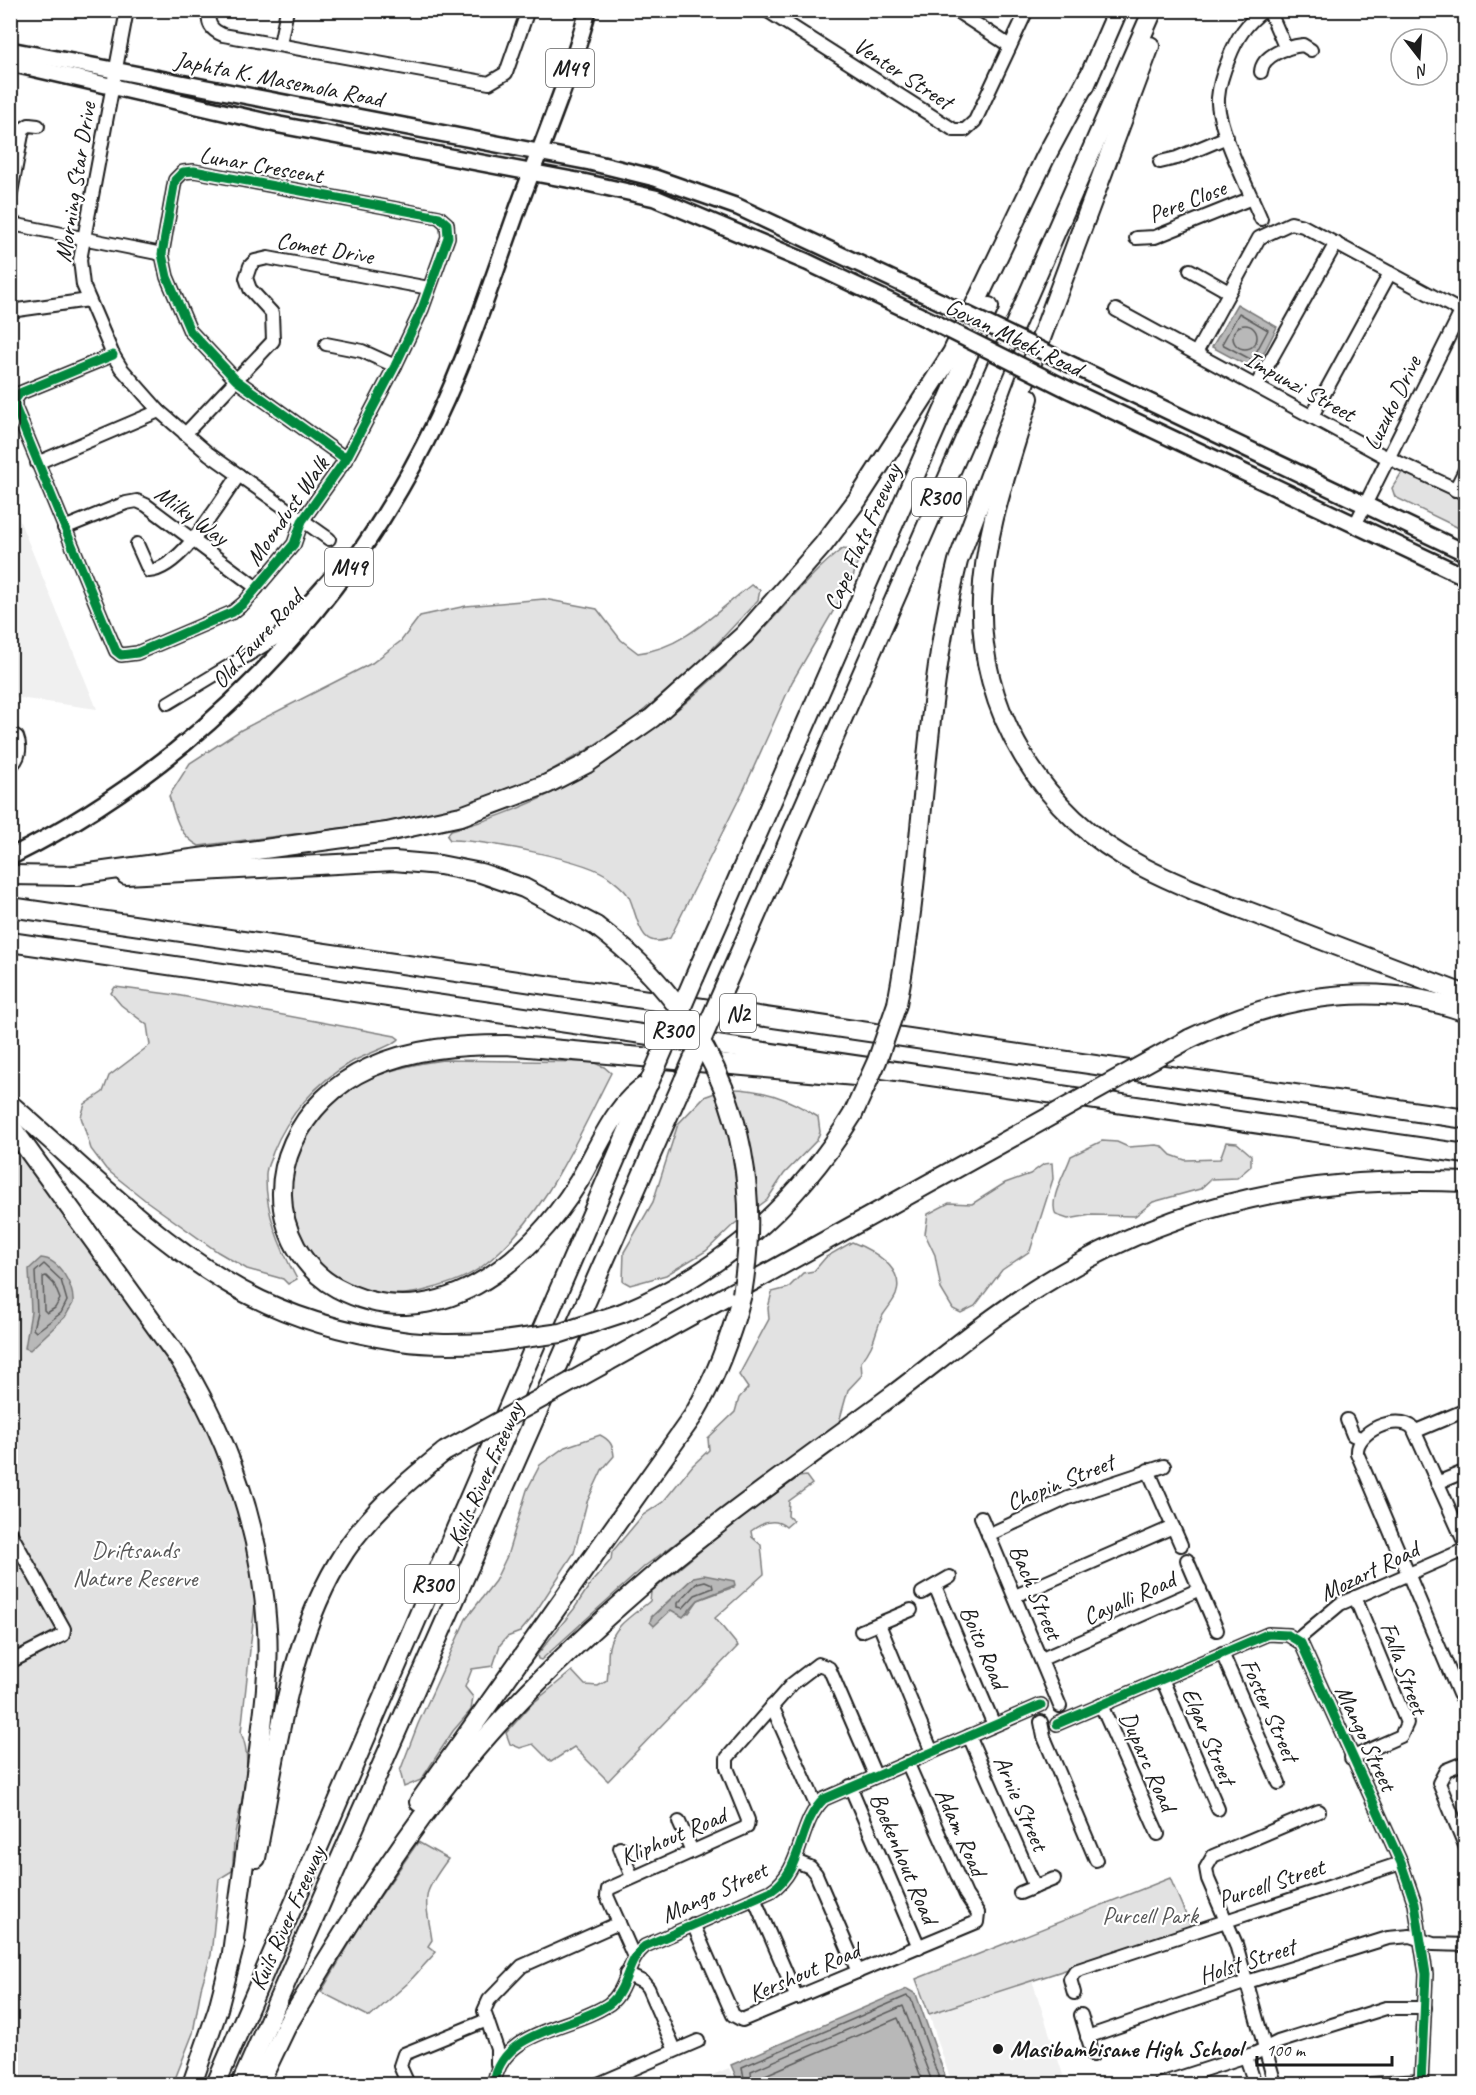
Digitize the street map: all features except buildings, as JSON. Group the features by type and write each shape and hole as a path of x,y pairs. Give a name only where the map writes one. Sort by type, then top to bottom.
{"highway":[{"name":"Cape Flats Freeway","path":"649,1083 1118,10"},
{"name":"Kuils River Freeway","path":"241,2085 1153,10"},
{"path":"10,1104 170,1244 227,1282 295,1315 346,1331 402,1341 488,1343 561,1333 621,1313 666,1293 701,1273 739,1246 772,1217 814,1171 852,1114 877,1061 897,1004 909,938 933,690 947,607 968,531 1164,10"},
{"path":"68,876 387,832 461,816 547,784 594,759 652,718 744,635 823,545 858,500 952,354 1045,158 1089,76"},
{"path":"1046,323 1030,394 992,526 984,568 982,602 984,649 992,684 1004,719 1030,767 1069,814 1100,841 1141,866 1192,889 1466,995"},
{"path":"10,875 165,875 394,861 440,865 481,873 555,902 596,926 638,960 683,1012 714,1066 736,1124 748,1184 749,1246 734,1324 710,1388 693,1416 386,1850 322,1952 259,2085"},
{"name":"N2","path":"10,907 1466,1119"},
{"name":"N2","path":"10,942 1466,1154"},
{"path":"192,2085 218,2009 247,1901 298,1656 318,1600 337,1563 384,1502 444,1452 1188,1039 1248,1013 1329,995 1404,997 1466,1012"},
{"path":"649,1083 626,1101 578,1183 535,1240 500,1270 474,1287 423,1303 398,1305 360,1299 329,1284 314,1272 290,1236 282,1206 283,1175 297,1133 317,1107 335,1089 368,1069 396,1058 466,1045 506,1045 858,1076 937,1077"},
{"name":"Kuils River Freeway","path":"216,2085 649,1083"},
{"path":"10,1125 183,1363 202,1395 227,1450 249,1514 264,1598 267,1659 262,1725 232,1953"},
{"path":"288,2024 345,1928 399,1849 471,1755 548,1673 626,1598 680,1553 1020,1299 1114,1245 1167,1223 1237,1201 1281,1191 1353,1181 1402,1179 1466,1182"}],"main road":[{"name":"M49","path":"531,173 588,10"},
{"name":"Japhta K. Masemola Road","path":"10,50 539,153"},
{"name":"Japhta K. Masemola Road","path":"10,63 280,125 531,173"},
{"name":"Govan Mbeki Road","path":"539,153 644,176 705,194 738,207 1466,554"},
{"name":"Govan Mbeki Road","path":"531,173 655,198 807,262 1069,390 1356,523 1466,577"},
{"name":"Old Faure Road","path":"10,857 54,834 127,788 207,724 293,638 348,568 396,496 437,418 459,369 531,173"}],"street":[{"name":"Morning Star Drive","path":"127,10 84,238 80,272 89,300 121,368 159,411 239,475 329,539"},
{"path":"209,10 208,23 216,32 489,83 506,73 528,10"},
{"path":"280,44 287,10"},
{"name":"Venter Street","path":"766,10 954,130 965,130 975,121 1027,10"},
{"path":"955,10 1010,46"},
{"path":"1261,219 1227,137 1218,106 1220,85 1236,40 1245,27 1264,10"},
{"path":"1269,10 1286,50"},
{"path":"1261,72 1261,64 1266,58 1303,45 1311,50"},
{"path":"10,198 23,129 29,125 38,126"},
{"path":"1160,162 1177,158 1227,137"},
{"name":"Lunar Crescent","path":"346,459 236,380 190,331 167,277 162,254 176,180 187,170 439,217 447,224"},
{"name":"Pere Close","path":"1136,238 1155,237 1252,198"},
{"path":"10,220 17,225 162,254"},
{"path":"1196,353 1259,238 1266,233 1296,223 1464,309"},
{"name":"Moondust Walk","path":"113,355 30,388 15,400 17,415 112,641 121,655 136,653 221,618 244,603 294,544 302,521 346,459 395,366 429,288 448,237 447,224"},
{"path":"1256,386 1336,243"},
{"name":"Comet Drive","path":"185,434 269,347 274,334 272,313 247,284 247,272 255,261 268,258 429,288"},
{"path":"1190,270 1229,292"},
{"path":"1312,417 1390,273"},
{"path":"10,311 89,300"},
{"name":"Luzuko Drive","path":"1356,523 1464,309"},
{"name":"Impunzi Street","path":"1116,310 1388,458 1460,492"},
{"path":"326,344 362,351 395,366"},
{"path":"37,463 159,411"},
{"path":"1460,492 1466,468"},
{"path":"137,544 147,568 153,571 171,561 192,540 239,475"},
{"name":"Milky Way","path":"64,528 126,503 137,501 146,505 257,588"},
{"path":"168,704 276,638 332,575 348,568"},
{"path":"10,733 17,737 20,747 17,760 10,766"},
{"path":"1416,1431 1466,1410"},
{"path":"1347,1420 1353,1435 1360,1438 1396,1422 1407,1423 1416,1431 1466,1548"},
{"path":"1360,1438 1357,1453 1459,1694 1466,1702"},
{"name":"Chopin Street","path":"988,1534 1068,1498 1164,1466"},
{"name":"Chopin Street","path":"1148,1470 1181,1545"},
{"path":"1437,1483 1466,1471"},
{"name":"Bach Street","path":"981,1517 1053,1684 1061,1708"},
{"path":"1015,1596 1173,1527"},
{"path":"10,1532 64,1629 63,1635 10,1662"},
{"name":"Mozart Road","path":"1297,1640 1340,1604 1466,1548"},
{"path":"1187,1560 1217,1630"},
{"name":"Boito Road","path":"922,1593 951,1577"},
{"name":"Boito Road","path":"935,1586 994,1725"},
{"name":"Cayalli Road","path":"1042,1659 1200,1589"},
{"name":"Falla Street","path":"1351,1758 1401,1736 1407,1723 1355,1597"},
{"path":"861,1632 911,1610"},
{"path":"879,1624 932,1752"},
{"path":"1047,1723 1080,1714 1222,1653 1273,1634 1288,1635 1297,1640"},
{"name":"Mango Street","path":"1297,1640 1306,1651 1351,1758 1370,1791 1401,1863 1414,1904 1426,1974 1421,2083"},
{"name":"Foster Street","path":"1222,1653 1279,1783"},
{"name":"Kliphout Road","path":"634,1957 607,1892 610,1887 747,1827 748,1820 726,1763 729,1756 792,1684 815,1666 826,1666 875,1775"},
{"name":"Elgar Street","path":"1162,1679 1218,1809"},
{"path":"1043,1704 1050,1696 1053,1684"},
{"path":"772,1706 817,1807 829,1796 850,1786 1050,1701 1061,1708 1080,1714"},
{"path":"1043,1704 1050,1752 1096,1860"},
{"name":"Duparc Road","path":"1101,1705 1158,1834"},
{"path":"1022,1713 1047,1723 1061,1720 1061,1708"},
{"name":"Arnie Street","path":"969,1736 1035,1887"},
{"name":"Adam Road","path":"907,1762 966,1895 979,1917"},
{"path":"1466,1762 1446,1770 1439,1783 1466,1848"},
{"name":"Boekenhout Road","path":"850,1786 919,1947"},
{"name":"Mango Street","path":"494,2085 497,2069 503,2056 516,2045 609,2004 615,1997 634,1957 645,1946 754,1898 784,1881 795,1861 817,1807"},
{"path":"1275,2085 1247,1982 1226,1919 1208,1879 1206,1868 1213,1856 1319,1811"},
{"path":"679,1822 692,1851"},
{"path":"620,1848 632,1877"},
{"path":"795,1861 810,1867 816,1874 858,1972"},
{"name":"Purcell Street","path":"1074,1993 1070,1979 1075,1971 1226,1919 1401,1863"},
{"path":"1020,1893 1054,1879"},
{"path":"754,1898 797,1998"},
{"name":"Kershout Road","path":"693,1924 737,2019 746,2020 976,1922 979,1917"},
{"path":"497,2069 497,2049 484,2011 487,2002 522,1966 618,1923"},
{"name":"Holst Street","path":"1087,2037 1247,1982 1388,1938 1410,1936 1422,1941"},
{"path":"1422,1941 1466,1945"},
{"path":"626,1974 643,1982 648,1988 675,2050"},
{"path":"1160,2085 1246,2057 1266,2046 1386,2008 1425,2008"},
{"path":"1081,2015 1093,2055"},
{"path":"408,2085 400,2066 404,2054 487,2020"},
{"path":"598,2085 698,2041"},
{"path":"1246,2057 1255,2085"},
{"path":"1370,2085 1421,2083"}],"shaded area":[{"path":"11,500 97,709 11,697"},
{"name":"Masibambisane High School","path":"1032,1980 1066,2084 952,2084 929,2014"},
{"path":"729,2068 736,2084 691,2084"}],"green space":[{"path":"1404,469 1465,499 1465,531 1395,497 1392,488"},
{"path":"842,549 852,550 858,561 853,577 792,682 744,789 670,938 659,941 645,936 637,922 628,894 599,871 533,852 484,843 450,840 447,836 451,830 494,817 576,780 652,730 721,671 818,570"},
{"path":"751,585 760,590 758,600 700,662 636,717 585,751 520,788 463,807 396,821 199,846 186,836 176,818 169,796 190,763 241,730 372,663 401,641 420,616 466,606 544,599 597,609 621,640 638,653 654,650 685,637"},
{"path":"115,987 176,995 395,1036 399,1039 350,1063 326,1080 295,1113 273,1152 266,1171 268,1202 274,1228 297,1279 288,1284 283,1279 247,1269 218,1252 106,1169 91,1149 81,1117 85,1104 103,1092 109,1076 150,1045 147,1025 121,1005 111,993"},
{"path":"443,1060 592,1062 611,1073 572,1151 542,1201 506,1246 484,1265 451,1282 405,1294 372,1292 340,1283 318,1264 300,1233 294,1213 291,1194 292,1174 305,1137 330,1104 355,1086 383,1073"},
{"path":"726,1089 763,1092 807,1110 818,1117 820,1132 817,1140 784,1174 767,1200 733,1225 706,1251 666,1275 630,1285 623,1281 624,1252 653,1202 678,1124 704,1097"},
{"name":"Driftsands Nature Reserve","path":"10,1137 104,1262 205,1412 261,1548 241,1733 247,1757 247,1770 235,1834 232,1871 219,1879 211,1955 201,1988 193,2033 173,2084 11,2084"},
{"path":"1102,1141 1117,1142 1128,1147 1162,1146 1171,1155 1185,1160 1220,1159 1226,1142 1237,1143 1251,1155 1251,1166 1237,1178 1211,1179 1200,1189 1153,1202 1135,1216 1091,1215 1068,1219 1056,1215 1054,1201 1071,1156"},
{"path":"1052,1163 1053,1179 1030,1251 1002,1270 975,1306 961,1313 953,1309 941,1289 935,1255 925,1234 928,1214 949,1203 972,1204 1005,1183 1030,1174 1044,1164"},
{"path":"852,1242 885,1261 892,1268 898,1285 895,1298 883,1315 872,1344 861,1362 862,1375 848,1390 839,1422 645,1566 541,1660 538,1659 537,1655 611,1560 612,1552 643,1515 663,1502 693,1465 709,1450 708,1438 735,1412 739,1398 748,1388 739,1375 769,1319 768,1308 772,1292 788,1288 803,1273 814,1271 826,1257"},
{"path":"600,1435 610,1443 614,1456 602,1470 587,1502 574,1553 531,1619 520,1632 507,1637 500,1645 493,1666 472,1669 465,1687 473,1697 471,1710 453,1731 421,1780 404,1787 400,1771 418,1724 466,1619 495,1581 507,1556 527,1490 540,1465 565,1447"},
{"path":"806,1476 812,1484 789,1501 788,1516 793,1521 786,1527 777,1522 768,1522 751,1531 752,1537 761,1545 764,1574 715,1618 738,1646 608,1781 574,1747 551,1762 533,1744 520,1748 510,1744 506,1733 532,1704 572,1671 585,1685 598,1686 607,1681 608,1651 611,1639 625,1621 650,1601 651,1592 734,1523 799,1477","holes":["694,1577 724,1579 734,1587 698,1600 689,1613 672,1610 651,1617"]},
{"path":"418,1842 448,1859 433,1881 427,1897 432,1940 428,1946 436,1952 408,1983 370,2017 321,1992 363,1921"},
{"name":"Purcell Park","path":"1170,1878 1192,1929 929,2014 916,1979"}],"water":[{"path":"1237,304 1277,327 1255,370 1212,347"},
{"path":"41,1258 54,1263 65,1275 71,1289 73,1303 65,1317 30,1350 25,1348 31,1312 29,1269"},
{"path":"704,1575 734,1581 735,1585 698,1600 683,1617 671,1610 654,1626 650,1622 651,1618 694,1577"},
{"path":"907,1989 916,1994 948,2084 739,2084 731,2065"}],"cycle path":[{"path":"113,355 20,393 15,400 15,407 107,630 116,651 121,655 137,653 233,612 244,603 294,544 302,521 346,459 395,366 422,309 448,237 447,224 439,217 194,171 183,172 175,180 162,254 167,277 190,331 236,380 346,459"},
{"path":"1057,1724 1268,1634 1288,1635 1301,1643 1401,1863 1415,1904 1426,1974 1421,2084"},
{"path":"494,2084 499,2066 523,2041 593,2013 609,2004 620,1991 634,1959 645,1946 771,1891 782,1882 795,1859 815,1809 824,1799 1041,1705"}],"place":[{"name":"Masibambisane High School","path":"998,2049"}]}
